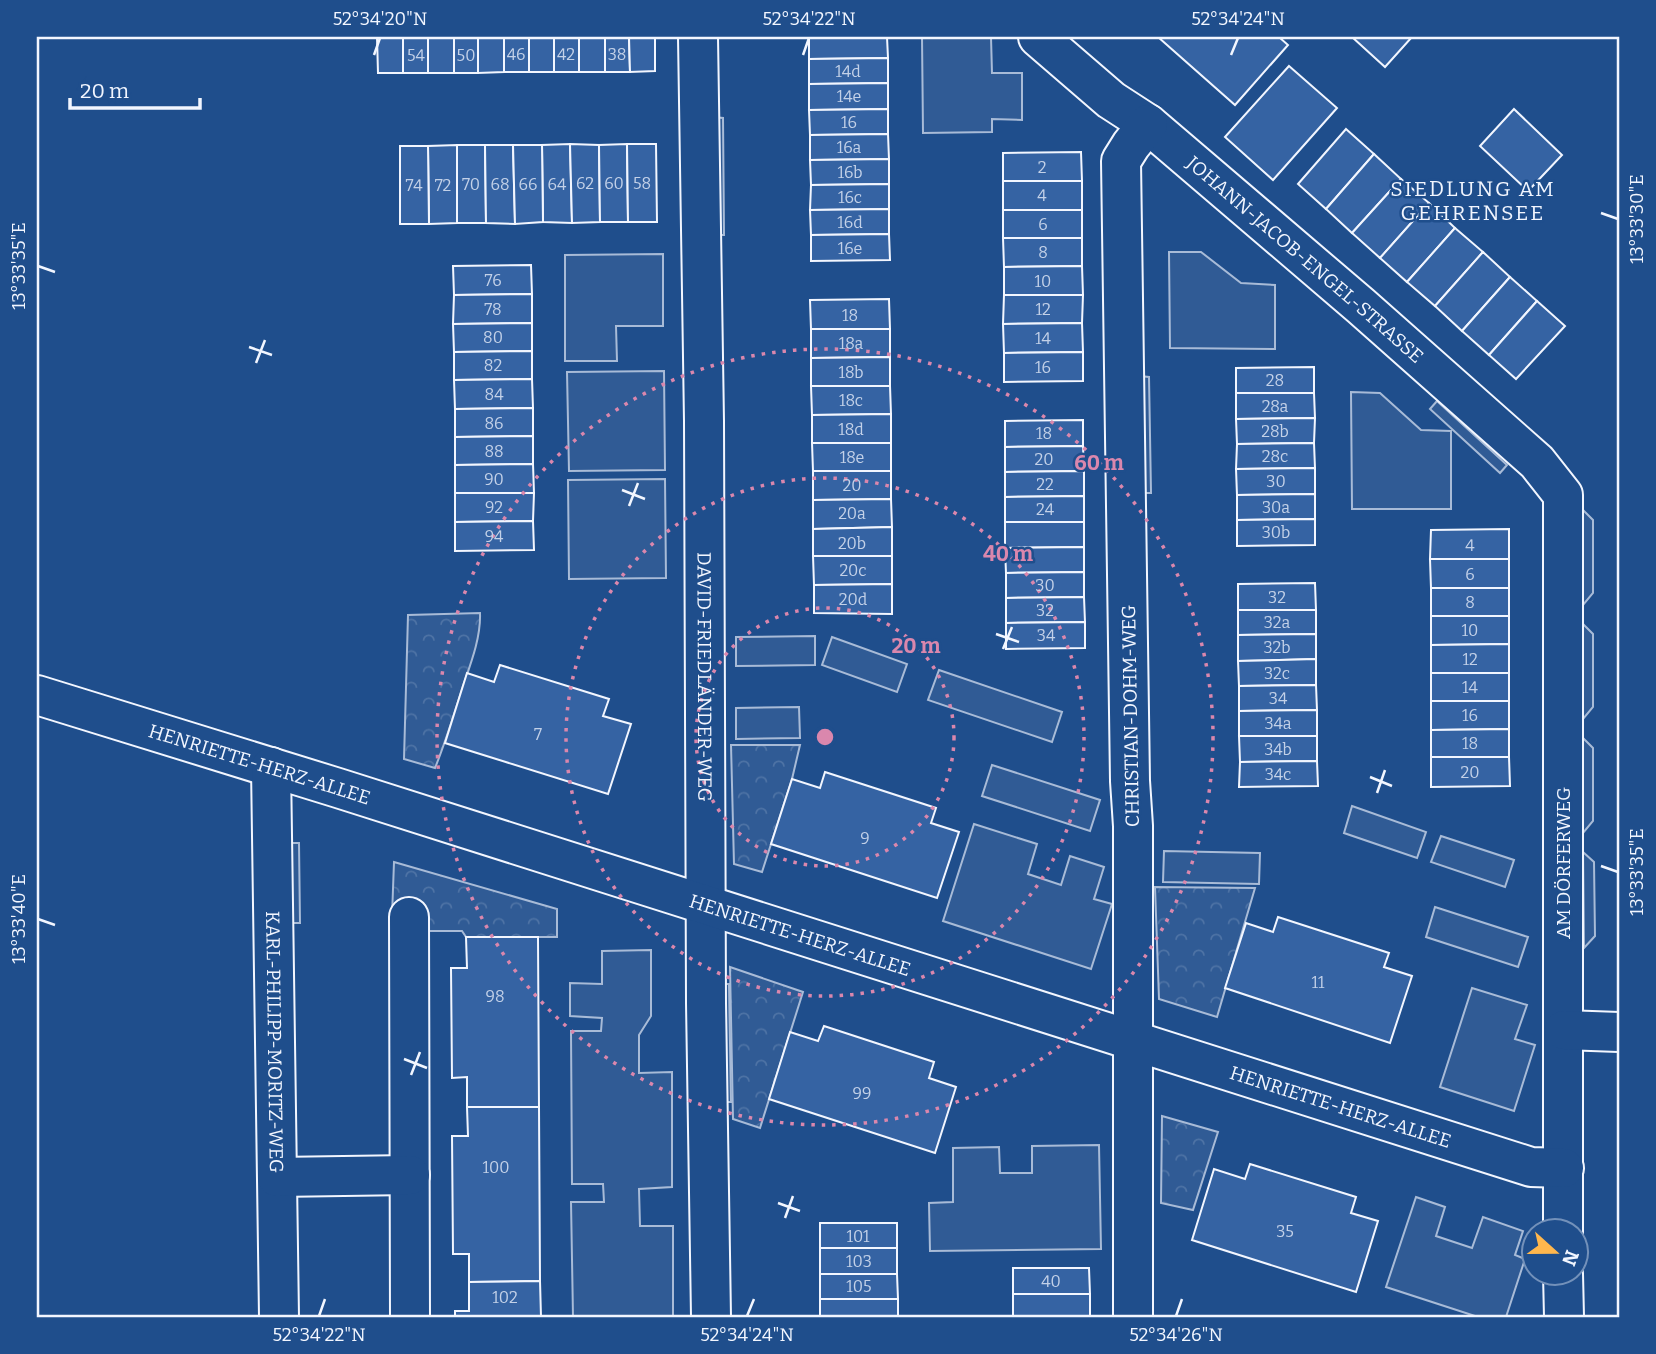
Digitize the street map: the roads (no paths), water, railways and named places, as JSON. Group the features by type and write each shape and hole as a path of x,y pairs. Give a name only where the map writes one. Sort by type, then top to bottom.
{"street":[{"name":"DAVID-FRIEDLÄNDER-WEG","path":"698,37 711,1317"},
{"name":"JOHANN-JACOB-ENGEL-STRASSE","path":"1038,37 1111,100 1148,124 1361,306 1537,462 1563,495"},
{"name":"CHRISTIAN-DOHM-WEG","path":"1133,1317 1133,826 1130,781 1121,161 1148,124"},
{"name":"AM DÖRFERWEG","path":"1563,495 1563,1218"},
{"name":"HENRIETTE-HERZ-ALLEE","path":"37,695 1531,1167 1564,1168"},
{"name":"KARL-PHILIPP-MORITZ-WEG","path":"271,767 279,1317"},
{"path":"409,917 411,1317"},
{"path":"1564,1030 1619,1032"},
{"path":"277,1177 410,1175"},
{"path":"1563,1288 1564,1317"}],"district":[{"name":"SIEDLUNG AM GEHRENSEE","path":"1473,201"}]}
